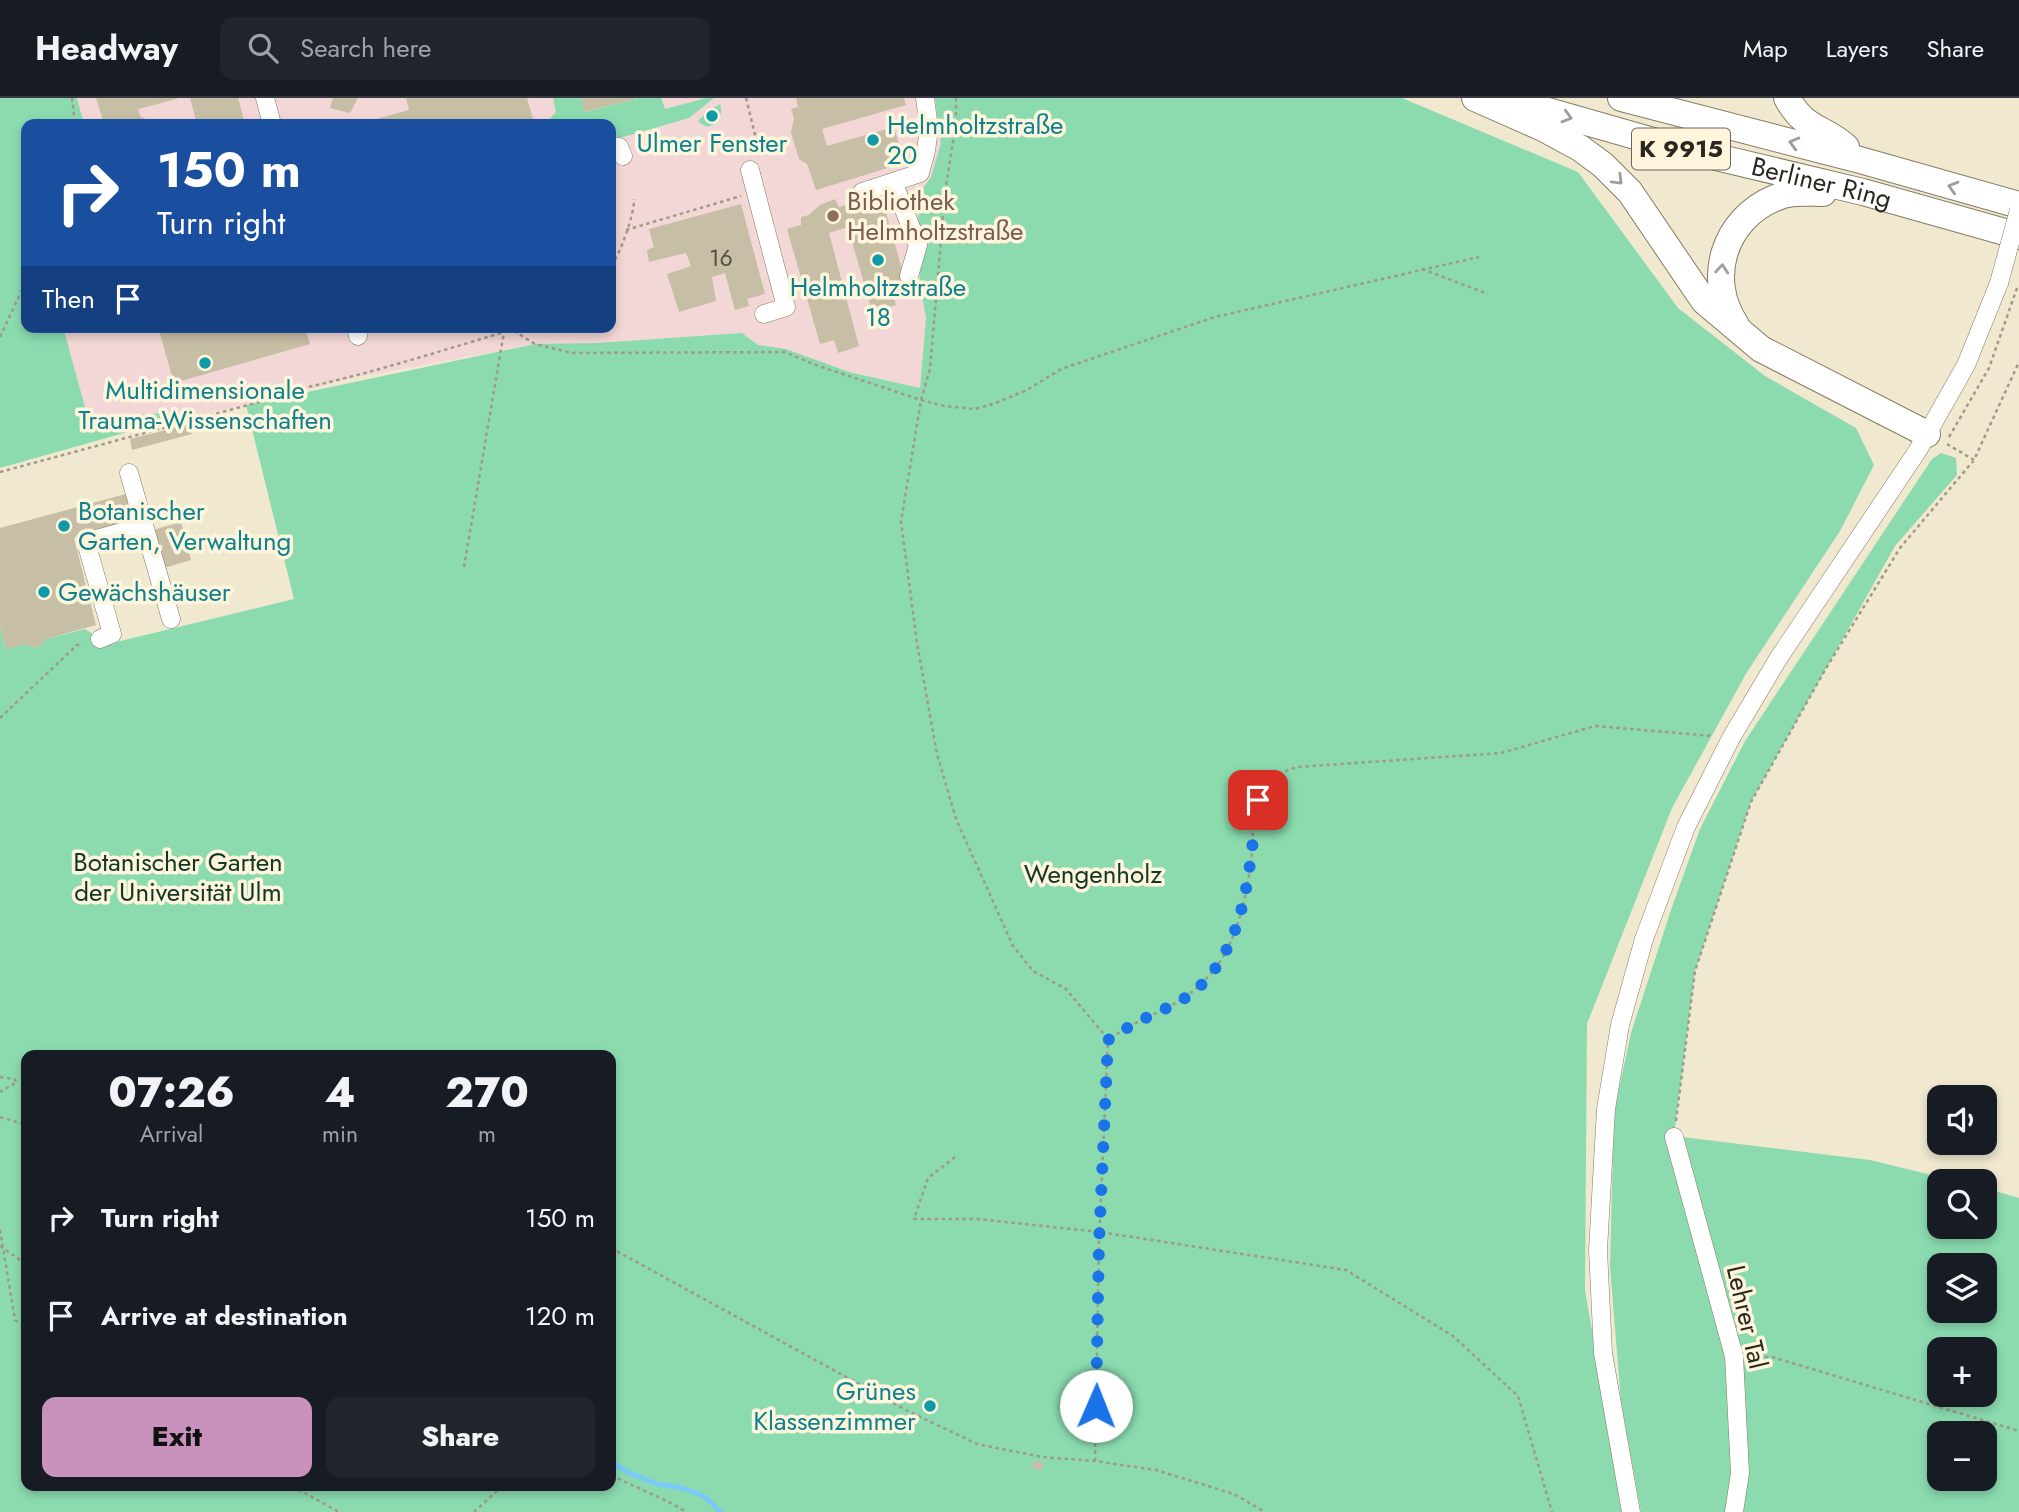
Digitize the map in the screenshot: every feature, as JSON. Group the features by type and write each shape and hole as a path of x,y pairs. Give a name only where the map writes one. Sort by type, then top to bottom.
{"highway":[{"path":"1475,98 1543,128 1580,148 1602,165 1630,192 1704,301 1761,349 1936,439"},
{"name":"Berliner Ring","path":"1501,98 1674,147 1863,192 2019,236"},
{"name":"Berliner Ring","path":"1621,98 1860,160 2019,208"},
{"path":"1787,98 1801,120 1839,141 1860,160"},
{"path":"1741,332 1724,303 1721,272 1724,252 1732,233 1745,216 1773,198 1791,192 1863,192"}],"street":[{"path":"265,98 271,119"},
{"path":"862,192 920,173 929,128 925,98"},
{"path":"751,176 786,307 764,314"},
{"path":"893,182 918,245 909,276"},
{"path":"1631,1512 1603,1353 1598,1250 1606,1109 1620,1025 1644,939 1686,827 1731,738 1777,660 1936,439 2000,283 2019,208"},
{"path":"129,473 171,619"},
{"path":"100,639 112,634 86,542 144,526"},
{"name":"Lehrer Tal","path":"1674,1137 1734,1356 1740,1473 1734,1512"}],"path":[{"path":"72,98 74,119"},
{"path":"626,230 750,194 751,176 765,178 746,98"},
{"path":"956,98 956,123 945,192 930,369 921,400 901,522 917,643 932,728 956,819 1013,946 1033,971 1066,989 1108,1040 1095,1461"},
{"path":"616,260 634,199"},
{"path":"521,333 535,344 572,353 785,352 921,400 944,406 975,409 1027,390 1061,369 1215,317 1479,257"},
{"path":"1420,269 1488,293"},
{"path":"0,337 21,292"},
{"path":"0,472 263,401 267,396 273,397 346,379 501,333"},
{"path":"464,567 504,333"},
{"path":"1674,1137 1695,971 1751,802 1825,670 1900,548 1974,460 2019,362"},
{"path":"1936,439 1974,460"},
{"path":"0,718 77,645 100,639"},
{"path":"1108,1040 1149,1016 1172,1007 1203,983 1222,959 1237,926 1249,876 1258,800 1267,785 1280,772 1297,767 1501,753 1595,726 1731,738"},
{"path":"0,1077 18,1082 0,1092"},
{"path":"0,1117 21,1123"},
{"path":"955,1157 928,1178 914,1219 977,1219 1100,1232 1346,1270 1453,1336 1518,1396 1552,1512"},
{"path":"0,1230 15,1320 21,1324"},
{"path":"0,1246 21,1260"},
{"path":"616,1251 910,1412 977,1444 1042,1457 1156,1470 1234,1494 1265,1512"},
{"path":"1734,1356 1772,1357 2019,1431"},
{"path":"616,1479 686,1512"},
{"path":"301,1491 339,1512"},
{"path":"474,1512 497,1491"}],"shaded area":[{"path":"77,98 935,98 941,143 931,177 918,195 920,285 926,318 920,388 849,372 786,349 758,345 742,333 597,343 535,344 347,379 246,405 170,420 165,413 88,418 65,333 616,333 616,119 83,119"}],"green space":[{"path":"0,98 77,98 83,119 21,119 21,333 65,333 88,418 165,413 170,420 0,468"},
{"path":"553,98 581,98 585,112 639,98 661,98 665,109 714,98 689,118 616,139 616,119 550,119 556,112"},
{"name":"Wengenholz","path":"935,98 1402,98 1578,172 1678,308 1765,376 1856,428 1874,465 1840,531 1747,672 1672,808 1587,1024 1585,1290 1623,1512 0,1512 0,626 6,649 25,644 38,648 46,639 85,629 108,644 294,599 246,405 535,344 597,343 742,333 758,345 786,349 849,372 920,388 926,318 920,285 918,195 931,177 941,143"},
{"path":"720,104 720,115 716,123 708,126 698,121 707,112"},
{"path":"1941,453 1956,458 1957,475 1895,546 1751,802 1695,971 1674,1136 1870,1160 1927,1174 1927,1239 1997,1239 1997,1192 2019,1198 2019,1512 1641,1512 1621,1401 1610,1267 1614,1112 1631,1033 1672,907 1700,829 1745,741 1932,459"}],"building":[{"path":"96,98 177,98 138,109 141,118 145,119 102,119"},
{"path":"190,98 238,98 244,119 196,119"},
{"path":"333,98 358,98 350,113 330,108"},
{"path":"406,98 527,98 533,119 376,119 409,110"},
{"path":"581,98 635,98 635,99 584,112"},
{"name":"Helmholtzstraße 20","path":"796,98 904,98 906,105 822,129 827,146 894,127 904,163 816,190 807,164 799,159 791,133 794,118 791,109 798,107"},
{"name":"Helmholtzstraße 18","path":"881,195 907,287 892,291 896,305 872,312 848,227 829,233 859,346 838,353 834,340 820,344 787,229 801,225 801,217 835,199 839,207"},
{"path":"741,204 765,294 747,299 749,306 735,310 725,273 712,277 716,301 679,312 667,274 691,266 686,253 649,262 647,250 654,247 649,229"},
{"name":"Multidimensionale Trauma-Wissenschaften","path":"160,333 307,333 310,344 174,383"},
{"path":"189,424 192,434 132,450 130,439"},
{"name":"Gewächshäuser","path":"126,494 134,522 74,538 96,625 46,639 38,648 25,644 6,649 0,626 0,528"},
{"path":"181,522 191,560 164,568 153,530"},
{"name":"Grünes Klassenzimmer","path":"926,1399 937,1403 933,1414 922,1409"},
{"path":"1033,1461 1043,1462 1042,1470 1032,1468"}],"waterway":[{"path":"616,1464 657,1484 682,1488 704,1496 721,1512"}],"place":[{"name":"Ulmer Fenster","path":"712,116"},
{"name":"Helmholtzstraße 20","path":"873,140"},
{"name":"Bibliothek Helmholtzstraße","path":"833,216"},
{"name":"Helmholtzstraße 18","path":"878,260"},
{"name":"Multidimensionale Trauma-Wissenschaften","path":"205,363"},
{"name":"Botanischer Garten, Verwaltung","path":"64,526"},
{"name":"Gewächshäuser","path":"44,592"},
{"name":"Grünes Klassenzimmer","path":"930,1406"}],"route":[{"path":"1096,1406 1099,1242 1108,1040 1149,1016 1172,1007 1203,983 1222,959 1237,926 1249,876 1258,800"}],"park label":[{"name":"Botanischer Garten der Universität Ulm","path":"178,877"}]}
